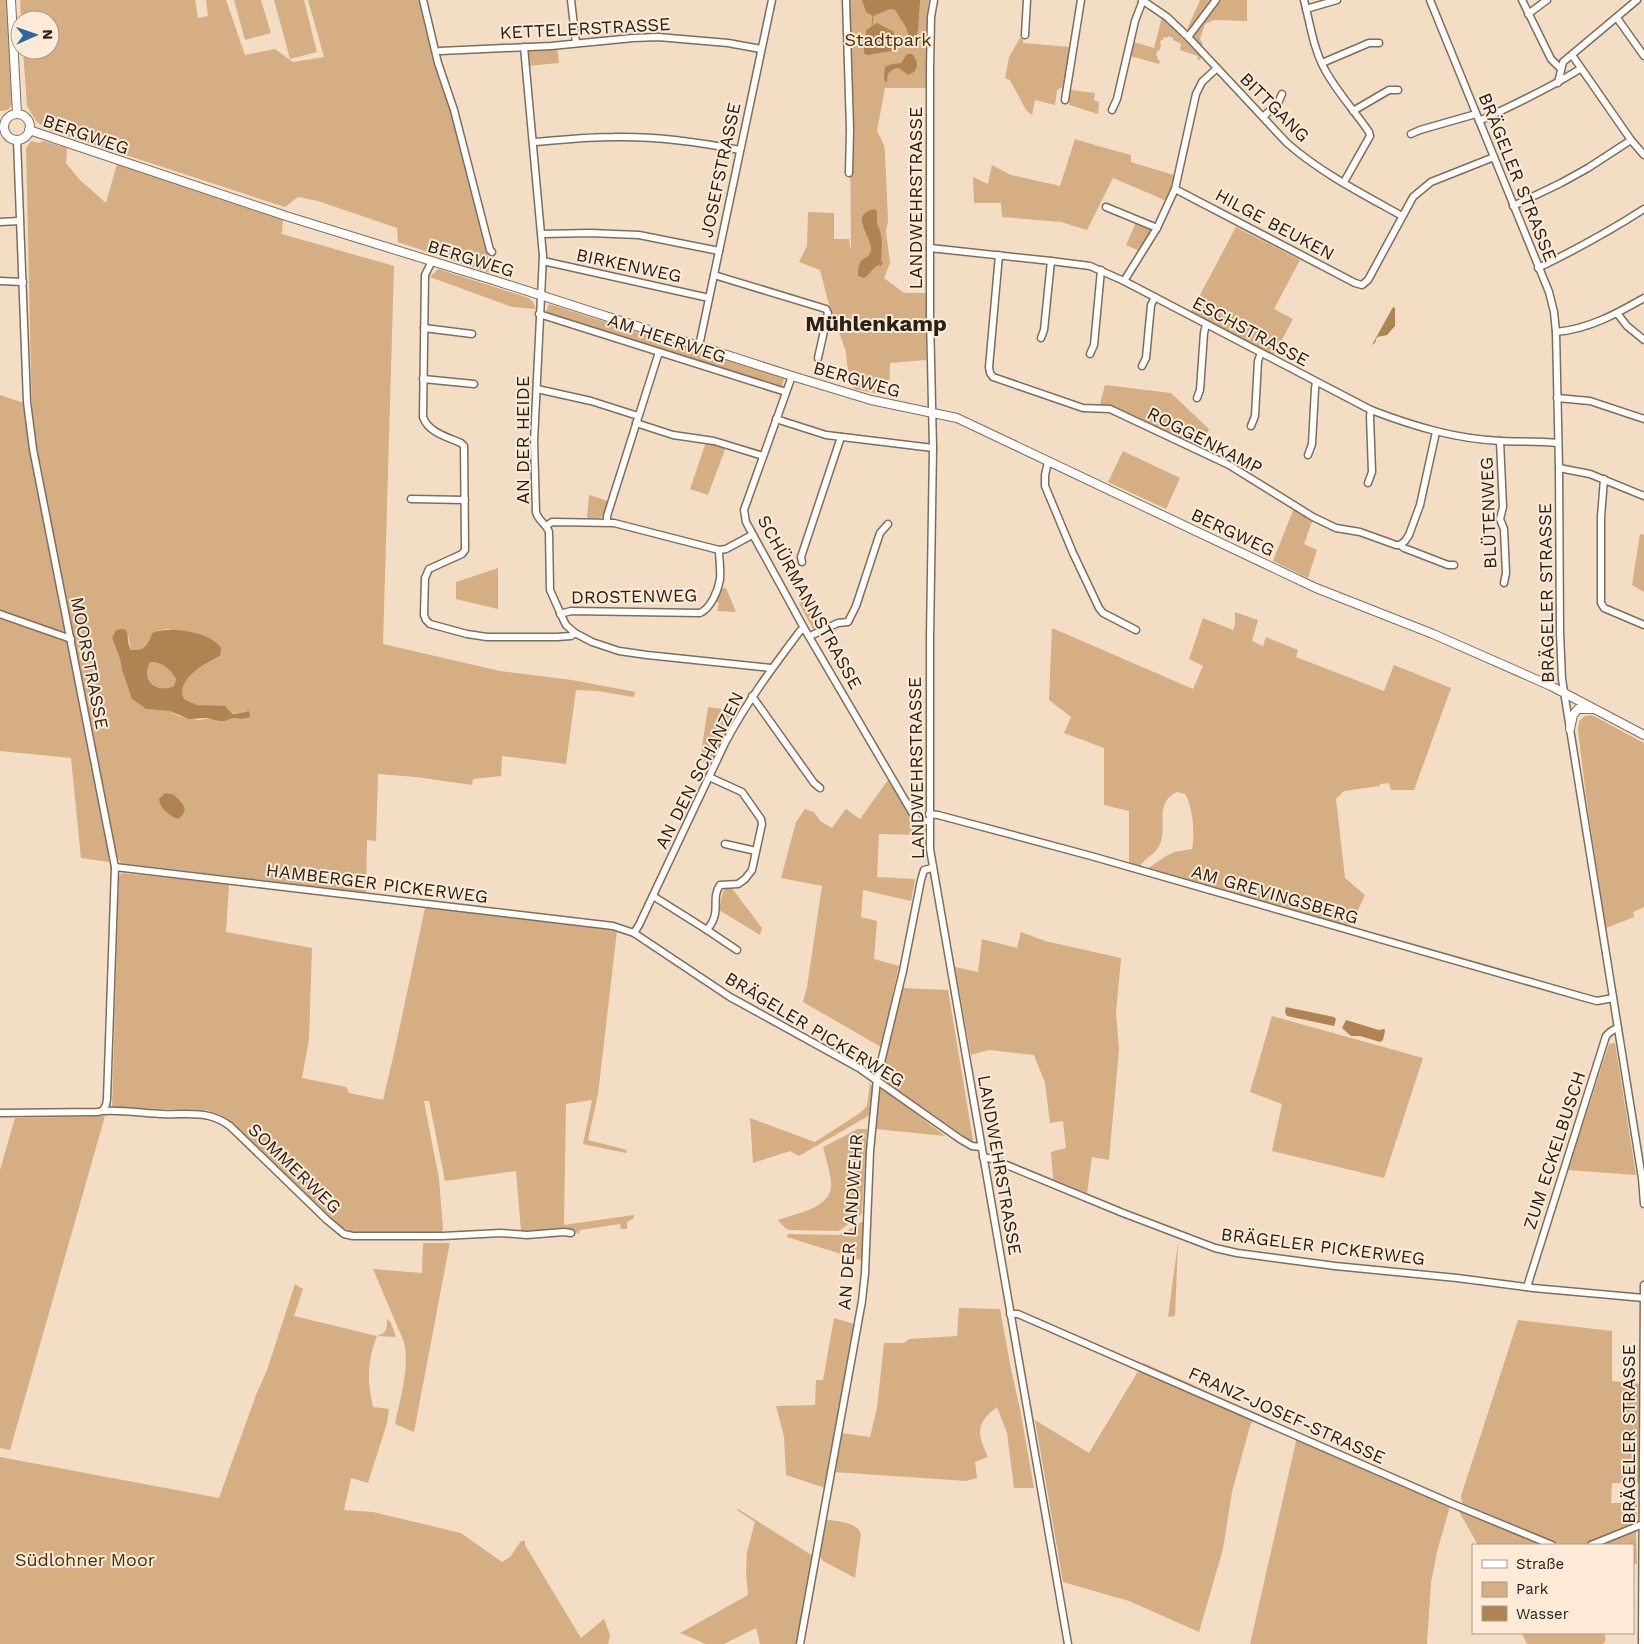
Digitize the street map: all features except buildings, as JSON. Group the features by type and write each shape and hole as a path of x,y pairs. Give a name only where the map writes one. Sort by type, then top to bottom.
{"main road":[{"path":"11,0 17,114"},
{"name":"BERGWEG","path":"17,114 27,118 30,126 24,137 17,140 8,136 2,122 10,116 17,114"},
{"name":"BERGWEG","path":"29,130 286,216 792,376 871,400 964,421 1316,588 1433,634 1564,692 1644,736"},
{"path":"1570,729 1573,715 1578,709 1598,710"}],"street":[{"path":"422,0 492,252"},
{"path":"571,0 576,43"},
{"name":"JOSEFSTRASSE","path":"699,346 772,0"},
{"path":"846,0 850,173"},
{"name":"LANDWEHRSTRASSE","path":"934,0 930,54 933,448 929,822 932,868 1068,1644"},
{"path":"1026,35 1027,0"},
{"path":"1065,100 1081,0"},
{"path":"1112,110 1117,99 1135,21 1143,0"},
{"name":"BITTGANG","path":"1143,0 1168,17 1188,36 1216,69 1298,152 1320,168 1402,216"},
{"path":"1188,36 1216,0"},
{"path":"1304,0 1313,40 1322,63 1335,87 1369,132 1370,136 1344,182"},
{"path":"1306,9 1337,0"},
{"name":"BRÄGELER STRASSE","path":"1430,0 1549,292 1552,306 1556,332 1560,633 1564,692 1642,1178 1644,1204"},
{"path":"1522,0 1550,59 1561,69"},
{"path":"1528,14 1547,0"},
{"path":"1558,83 1563,62 1637,0"},
{"path":"1617,18 1644,56"},
{"name":"KETTELERSTRASSE","path":"440,51 658,37 728,43 761,49"},
{"path":"1322,63 1369,43 1379,42"},
{"name":"AN DER HEIDE","path":"524,47 534,142 543,261 534,440 536,512 538,518 549,532 550,590 566,625 575,633"},
{"path":"1572,56 1631,140 1644,155"},
{"path":"1124,281 1158,228 1175,188 1196,94 1202,82 1216,69"},
{"path":"1479,121 1558,83 1580,69"},
{"path":"1353,111 1389,90 1398,90"},
{"path":"1263,117 1278,102 1282,94"},
{"path":"1411,134 1476,114"},
{"path":"534,142 639,137 704,143 740,150"},
{"name":"MOORSTRASSE","path":"17,140 27,402 33,449 115,867 107,1099 103,1110"},
{"path":"1513,206 1588,168 1631,140"},
{"path":"1402,216 1413,197 1431,182 1494,157"},
{"name":"HILGE BEUKEN","path":"1175,188 1362,285 1368,280 1402,216"},
{"path":"1106,207 1158,228"},
{"path":"1538,268 1584,246 1644,209"},
{"path":"0,222 20,221"},
{"path":"542,234 639,235 718,252"},
{"name":"ESCHSTRASSE","path":"930,248 1090,266 1124,281 1371,410 1436,432 1500,441 1558,443"},
{"name":"ROGGENKAMP","path":"999,255 989,367 993,377 1083,408 1110,409 1229,465 1314,517 1336,528 1360,532 1392,545 1400,545 1448,565 1454,565"},
{"path":"432,261 425,275 423,417 425,424 431,429 464,446 465,550 462,554 426,572 424,578 424,615 426,620 430,624 476,636 557,637 571,636 575,633 592,642 619,651 771,668"},
{"name":"BIRKENWEG","path":"543,261 709,298"},
{"path":"1041,338 1044,330 1051,261"},
{"path":"1090,354 1094,345 1101,270"},
{"path":"714,275 826,310 828,317 818,358"},
{"path":"0,281 23,282"},
{"path":"1142,366 1146,358 1151,305 1155,297"},
{"path":"1556,332 1580,328 1617,313 1644,298"},
{"path":"1617,313 1627,326 1644,340"},
{"name":"AM HEERWEG","path":"539,314 786,392"},
{"path":"1196,398 1200,390 1206,325"},
{"path":"424,328 472,334"},
{"path":"607,522 607,516 659,352"},
{"path":"1251,426 1255,416 1258,361 1261,353"},
{"name":"SCHÜRMANNSTRASSE","path":"792,376 744,510 746,522 804,628 912,814 918,821 929,822"},
{"path":"423,379 474,384"},
{"path":"1308,455 1312,444 1314,389 1316,382"},
{"path":"537,389 590,401 673,435 714,441 764,456"},
{"path":"1557,398 1590,401 1644,419"},
{"path":"1368,483 1372,472 1371,410"},
{"path":"776,419 841,437 933,448"},
{"path":"1400,545 1409,535 1420,505 1436,432"},
{"path":"802,562 801,557 841,437"},
{"name":"BLÜTENWEG","path":"1500,441 1503,507 1500,519 1504,529 1506,573 1504,583"},
{"path":"1048,462 1045,486 1073,553 1099,608 1103,614 1136,630"},
{"path":"1559,468 1604,478 1644,495"},
{"path":"1604,478 1601,518 1602,603 1604,608 1644,625"},
{"path":"411,499 465,500"},
{"path":"546,526 552,522 607,522 719,550 726,549 752,535"},
{"path":"810,636 838,623 848,622 856,606 880,533 888,524"},
{"name":"DROSTENWEG","path":"560,614 567,611 700,613 710,606 719,582 719,550"},
{"path":"0,614 71,638"},
{"name":"AN DEN SCHANZEN","path":"634,934 739,715 771,668 804,628"},
{"path":"752,696 814,783 820,788"},
{"path":"707,930 715,914 716,890 720,885 738,884 752,870 762,830 761,819 742,792 709,777"},
{"name":"AM GREVINGSBERG","path":"929,814 1091,856 1597,1001 1612,998"},
{"path":"725,844 756,851"},
{"name":"HAMBERGER PICKERWEG","path":"115,867 613,926 634,934"},
{"name":"AN DER LANDWEHR","path":"800,1644 862,1301 870,1152 877,1079 903,971 921,880 924,870 932,868"},
{"path":"652,896 737,950"},
{"name":"BRÄGELER PICKERWEG","path":"634,934 730,997 877,1079 960,1139 972,1146 981,1147"},
{"name":"ZUM ECKELBUSCH","path":"1527,1287 1606,1036 1617,1028"},
{"name":"SOMMERWEG","path":"0,1113 98,1112 103,1110 195,1114 208,1115 220,1119 230,1126 327,1220 339,1230 351,1235 443,1236 501,1233 527,1235 571,1233"},
{"name":"BRÄGELER PICKERWEG","path":"983,1157 1215,1248 1237,1253 1335,1266 1644,1298"},
{"name":"BRÄGELER STRASSE","path":"1642,1644 1644,1285"},
{"name":"FRANZ-JOSEF-STRASSE","path":"1010,1314 1018,1314 1455,1505 1550,1544"},
{"path":"1593,1544 1643,1524"}],"green space":[{"path":"0,0 7,0 12,104 8,110 0,111"},
{"path":"20,0 195,0 198,18 208,16 206,0 226,0 245,55 275,49 293,62 324,57 308,0 419,0 438,71 453,113 486,241 490,273 398,242 397,228 318,201 298,197 285,207 46,129 36,121 27,106 24,60 60,60 60,10 20,10"},
{"path":"234,0 261,0 271,33 245,40"},
{"path":"274,0 304,0 317,52 290,59"},
{"name":"Stadtpark","path":"849,0 929,0 926,88 885,88 877,131 884,145 885,152 888,221 886,231 890,263 884,278 904,293 926,293 926,360 890,363 889,396 854,389 847,365 846,352 828,301 820,270 799,262 807,246 808,212 834,213 834,239 849,239 851,251"},
{"path":"1200,0 1247,0 1247,21 1214,20 1205,24 1200,39 1203,44 1199,49 1188,37 1188,27"},
{"path":"1162,17 1201,57 1200,60 1197,59 1198,56 1180,50 1181,44 1168,36 1161,40 1159,51 1157,51 1156,56 1160,61 1159,64 1130,56 1134,42 1154,48"},
{"path":"1020,38 1023,38 1023,43 1071,47 1065,86 1057,90 1055,105 1035,100 1032,115 1026,110 1010,80 1005,78 1009,57"},
{"path":"557,45 559,63 526,66 524,47"},
{"path":"1071,90 1095,93 1094,100 1099,102 1098,114 1069,105"},
{"path":"1075,139 1131,155 1131,162 1177,176 1169,202 1113,178 1087,230 1061,222 1002,217 1001,203 974,203 973,177 988,184 992,165 1011,175 1060,186"},
{"path":"31,141 39,143 43,141 67,148 66,163 80,180 106,203 117,164 283,217 282,234 394,266 383,644 500,671 572,680 636,692 633,697 598,691 576,690 566,764 502,756 501,776 473,779 472,785 378,774 376,841 367,840 366,893 121,863 116,855 36,449 32,419 26,148","holes":["167,629 197,634 215,641 220,656 200,668 187,679 182,691 184,699 197,705 228,708 236,714 245,711 241,719 233,718 219,721 212,718 199,720 179,716 170,711 146,709 132,699 112,638 128,635 131,650 136,650 148,644 159,630","165,793 173,794 183,804 184,809 181,817 160,799"]},
{"path":"1136,222 1150,229 1151,233 1139,251 1126,245"},
{"path":"1236,227 1300,260 1274,309 1293,319 1274,355 1191,312"},
{"path":"438,269 529,298 536,309 512,307 430,277"},
{"path":"549,304 784,378 782,387 546,312"},
{"path":"1105,385 1171,393 1209,429 1199,451 1110,409 1099,408"},
{"path":"0,395 24,403 30,450 110,856 109,862 81,858 71,758 0,751"},
{"path":"706,442 726,447 708,495 690,489"},
{"path":"1123,451 1180,478 1166,509 1108,482"},
{"path":"589,495 608,501 603,516 587,518"},
{"path":"1294,508 1313,519 1304,544 1317,550 1308,578 1273,561"},
{"path":"1640,534 1644,535 1644,592 1632,585"},
{"path":"498,568 498,609 456,599 456,582"},
{"path":"726,588 736,612 717,611 719,603 716,602 721,589"},
{"path":"813,596 828,624 814,631 799,603"},
{"path":"1235,612 1258,620 1252,641 1263,646 1266,637 1298,650 1296,657 1384,691 1394,665 1451,688 1414,790 1391,790 1389,783 1380,784 1380,786 1344,791 1336,799 1345,878 1365,895 1350,927 1147,869 1175,852 1192,849 1193,820 1185,794 1177,792 1165,803 1162,816 1162,837 1156,851 1140,867 1129,863 1129,811 1104,805 1104,748 1064,733 1071,717 1049,700 1052,628 1193,689 1203,666 1189,659 1203,618 1233,630"},
{"path":"150,662 158,663 172,672 176,679 174,686 161,688 152,684 147,674"},
{"path":"708,707 736,711 710,767 700,760"},
{"path":"1592,715 1644,743 1644,907 1633,912 1634,917 1606,928 1578,730 1579,721 1585,716"},
{"path":"888,780 921,835 879,834 877,877 915,879 911,901 863,890 861,917 877,921 874,959 899,966 881,1047 803,1002 807,987 822,886 781,878 796,822 805,809 814,812 820,821 832,828 846,809 860,819"},
{"path":"122,873 229,884 226,932 312,948 309,1039 302,1078 346,1087 349,1093 383,1100 425,908 488,913 617,931 598,1094 588,1140 627,1150 626,1153 583,1144 592,1100 566,1104 564,1225 634,1215 634,1218 627,1222 627,1229 621,1229 620,1224 580,1230 579,1234 569,1229 521,1231 516,1171 445,1181 429,1101 424,1101 439,1179 442,1232 358,1232 350,1231 340,1226 223,1116 207,1110 112,1108 119,876"},
{"path":"727,887 731,887 762,928 760,935 719,910 723,892"},
{"path":"1021,932 1045,941 1121,958 1116,1013 1119,1049 1109,1160 1092,1157 1087,1193 1053,1179 1051,1152 1066,1148 1063,1121 1050,1123 1045,1083 1034,1055 989,1050 971,1055 955,967 978,972 982,939 1017,948"},
{"path":"901,988 948,990 973,1140 970,1140 883,1080 881,1073"},
{"path":"1272,1016 1423,1058 1384,1178 1272,1151 1282,1104 1250,1092"},
{"path":"1615,1043 1636,1175 1568,1170 1609,1044"},
{"path":"870,1083 873,1087 870,1115 799,1156 790,1151 753,1163 750,1118 815,1142 860,1113 867,1106"},
{"path":"884,1089 945,1136 875,1129 879,1090"},
{"path":"105,1116 10,1450 0,1448 0,1170 15,1118"},
{"path":"858,1129 867,1129 862,1214 839,1231 790,1230 785,1228 778,1220 813,1208 827,1198 831,1182 823,1147"},
{"path":"865,1220 863,1261 787,1237 788,1234 840,1235"},
{"path":"450,1242 414,1432 395,1424 404,1383 406,1352 404,1342 373,1269 422,1273 423,1243"},
{"path":"1178,1242 1175,1316 1168,1317"},
{"name":"Südlohner Moor","path":"295,1284 303,1289 294,1316 377,1336 371,1354 370,1388 373,1407 389,1409 387,1423 368,1483 351,1478 344,1510 373,1512 461,1533 502,1562 510,1557 521,1541 525,1541 525,1545 581,1638 604,1619 610,1635 608,1644 0,1644 0,1457 219,1498 256,1395 267,1370"},
{"path":"959,1308 1000,1309 1034,1488 1014,1488 1007,1433 997,1407 985,1419 980,1429 980,1435 988,1457 975,1462 977,1478 966,1481 834,1472 841,1433 870,1437 877,1408 884,1343 904,1343 909,1339 957,1336"},
{"path":"834,1318 854,1324 825,1488 786,1475 784,1437 776,1406 815,1405 816,1380 823,1380"},
{"path":"387,1319 391,1323 396,1337 377,1336 386,1330"},
{"path":"1518,1320 1612,1331 1612,1381 1640,1384 1639,1483 1612,1483 1611,1503 1637,1503 1637,1522 1585,1544 1560,1544 1462,1503 1461,1496"},
{"path":"1143,1363 1189,1383 1255,1416 1250,1426 1232,1492 1223,1549 1199,1632 1129,1601 1063,1582 1035,1420 1089,1453"},
{"path":"1297,1437 1450,1506 1437,1552 1431,1583 1427,1644 1250,1644"},
{"path":"1457,1508 1542,1544 1477,1544"},
{"path":"738,1509 813,1556 797,1644 760,1644 756,1628 724,1644 706,1644 680,1633 748,1595 747,1552 755,1522"},
{"path":"825,1519 851,1524 859,1530 861,1534 855,1578 823,1561 819,1555"},
{"path":"1636,1531 1637,1564 1634,1564 1634,1544 1602,1544"},
{"path":"1522,1634 1604,1634 1606,1640 1603,1644 1527,1644"}],"water":[{"path":"862,0 920,0 918,31 915,40 913,41 909,38 906,27 895,10 890,9 873,16 866,12"},
{"path":"877,23 894,32 891,51 867,55 864,53 866,30"},
{"path":"907,54 912,54 916,60 916,69 912,74 908,75 899,68 893,69 888,74 887,82 885,82 885,67 901,63"},
{"path":"874,209 877,211 877,224 882,241 881,261 883,263 864,278 858,276 859,266 862,260 869,255 871,249 862,221 866,212"},
{"path":"1393,307 1395,308 1395,326 1387,335 1377,337 1372,345"},
{"path":"116,630 126,630 131,650 143,648 149,641 152,633 168,630 199,634 216,642 221,648 220,656 200,668 187,679 182,692 184,699 197,705 225,706 233,714 249,711 250,717 233,718 225,721 207,718 189,719 170,711 146,709 132,699 112,638","holes":["150,662 154,662 172,672 176,679 174,686 161,688 152,684 147,674"]},
{"path":"165,793 173,794 184,806 184,812 178,819 168,814 159,802 159,799"},
{"path":"1286,1007 1334,1017 1336,1019 1334,1026 1287,1016 1285,1012"},
{"path":"1346,1020 1379,1030 1384,1029 1383,1040 1380,1042 1360,1036 1351,1036 1342,1028"}],"waterway":[{"path":"872,25 873,16"}],"district":[{"name":"Mühlenkamp","path":"876,323"}]}
